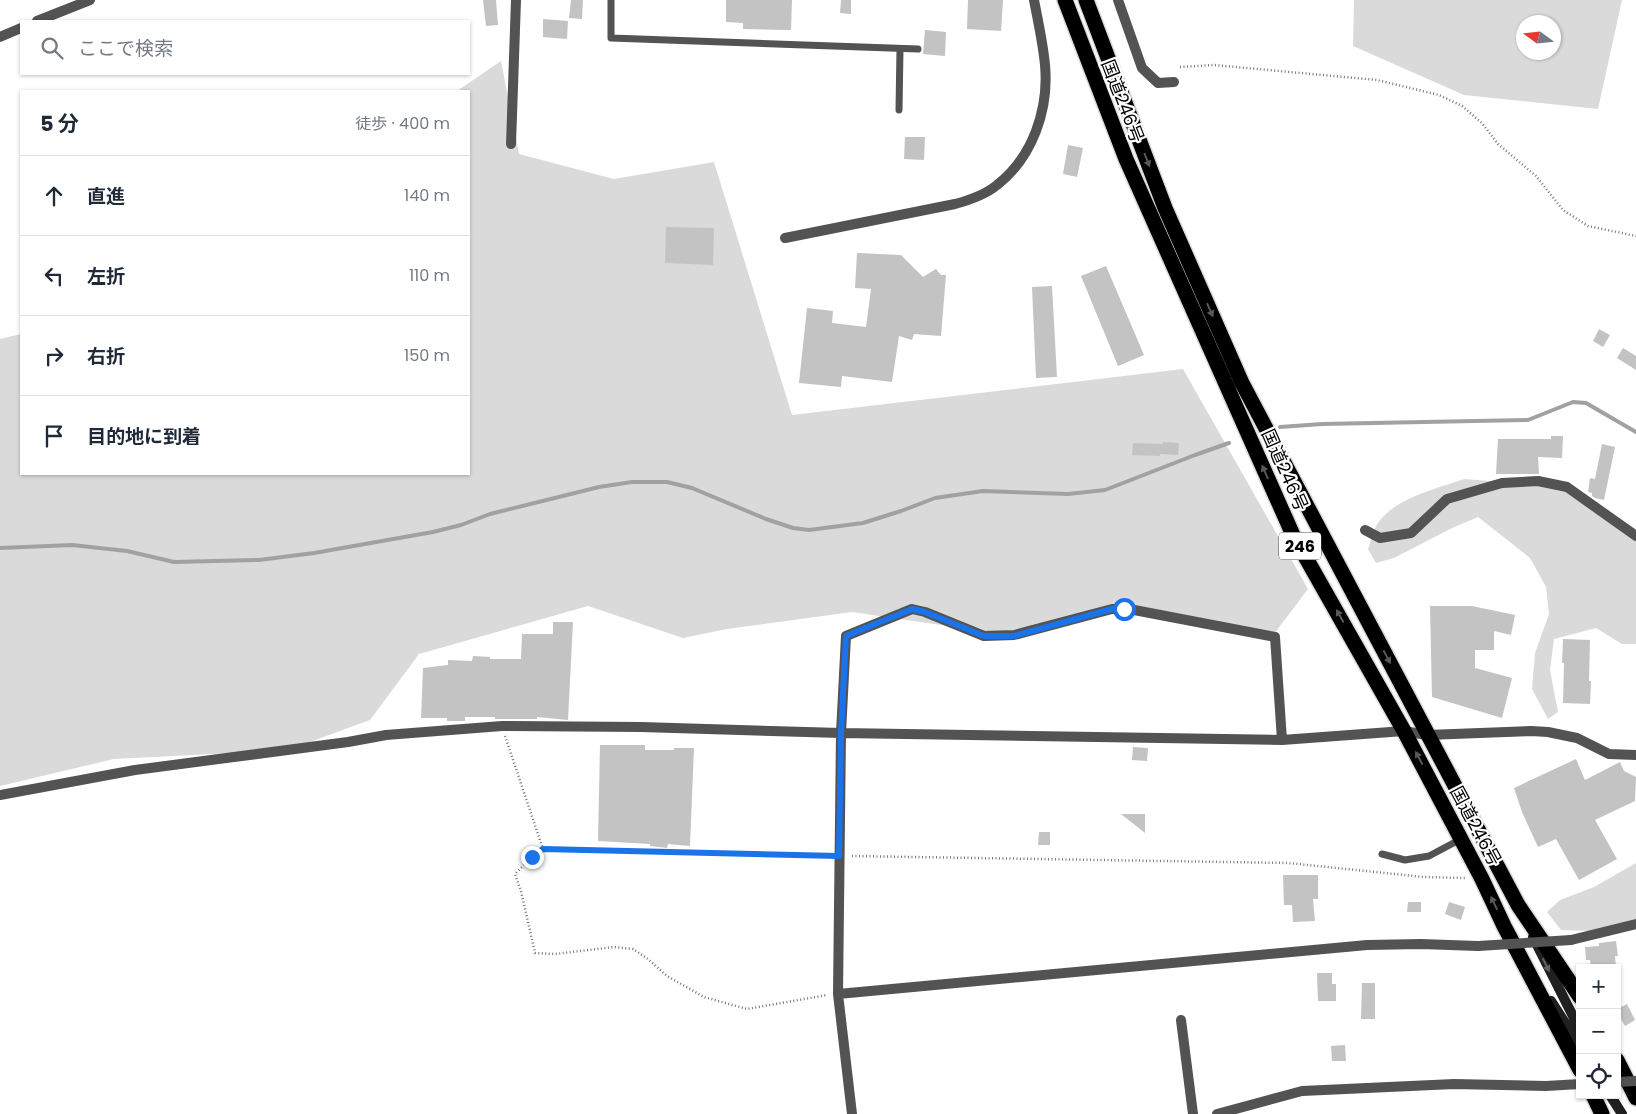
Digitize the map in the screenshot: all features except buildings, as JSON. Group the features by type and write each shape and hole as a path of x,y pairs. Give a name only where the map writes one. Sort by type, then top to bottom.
{"highway":[{"name":"国道246号","path":"1065,0 1126,159 1293,535 1404,731 1576,1062"},
{"name":"国道246号","path":"1086,0 1165,208 1242,383 1518,905 1576,991"},
{"path":"1621,1068 1636,1098"},
{"path":"1595,1099 1602,1114"}],"street":[{"path":"40,20 90,0"},
{"path":"511,144 516,0"},
{"path":"785,238 955,204 974,198 996,186 1010,174 1026,152 1035,134 1045,98 1046,66 1034,0"},
{"path":"1118,0 1142,68 1158,83 1174,82"},
{"path":"0,37 20,28"},
{"path":"1365,530 1380,538 1412,533 1447,499 1502,483 1538,481 1567,487 1636,536"},
{"path":"852,1114 838,994 841,733 846,636 912,609 925,612 984,636 1014,636 1112,609 1129,609 1274,637 1282,740"},
{"path":"0,795 145,768 348,742 386,735 502,726 1282,740 1404,731 1428,735 1531,730 1577,738 1610,754 1636,754"},
{"path":"1518,905 1576,1022"},
{"path":"838,994 1367,946 1421,944 1478,946 1571,940 1636,924"},
{"path":"1504,926 1576,1040"},
{"path":"1181,1020 1193,1114"},
{"path":"1621,1082 1636,1081"},
{"path":"1217,1114 1302,1091 1454,1084 1546,1086 1576,1084"},
{"path":"1614,1099 1622,1114"}],"lane":[{"path":"612,0 611,38 918,49"},
{"path":"899,110 900,49"},
{"path":"1382,854 1405,860 1429,856 1461,839"}],"path":[{"path":"1180,67 1214,65 1377,80 1439,95 1462,106 1482,123 1498,144 1536,176 1562,210 1588,226 1636,236"},
{"path":"502,726 543,849"},
{"path":"838,994 747,1009 704,997 667,976 633,949 614,947 556,954 535,953 521,891 515,874 543,849 1288,863 1424,877 1482,879"}],"shaded area":[{"path":"1354,0 1622,0 1598,109 1464,95 1353,46"},
{"path":"501,61 519,154 614,179 714,162 792,415 1183,369 1308,589 1274,634 1124,609 995,633 852,612 727,629 683,638 588,606 419,654 370,720 288,750 114,759 0,786 0,339 20,334 20,475 470,475 470,90 458,90"},
{"path":"1464,479 1567,487 1636,535 1636,644 1622,644 1596,628 1554,639 1550,670 1558,712 1548,719 1532,689 1535,653 1549,614 1546,587 1530,558 1478,517 1452,528 1394,558 1376,563 1368,549 1373,532 1385,514 1417,495"},
{"path":"1636,863 1636,922 1594,931 1561,930 1547,912 1560,900 1594,887"}],"waterway":[{"path":"1280,427 1322,424 1528,420 1573,402 1586,403 1636,432"},
{"path":"0,548 72,545 127,551 174,562 259,560 314,553 433,532 461,525 490,514 599,487 632,482 667,482 692,488 766,519 793,528 809,530 863,523 935,498 983,491 1068,494 1105,490 1229,443"}],"route":[{"path":"532,857 543,849 839,856 841,733 846,636 912,609 925,612 984,636 1014,636 1112,609 1124,609"}]}
